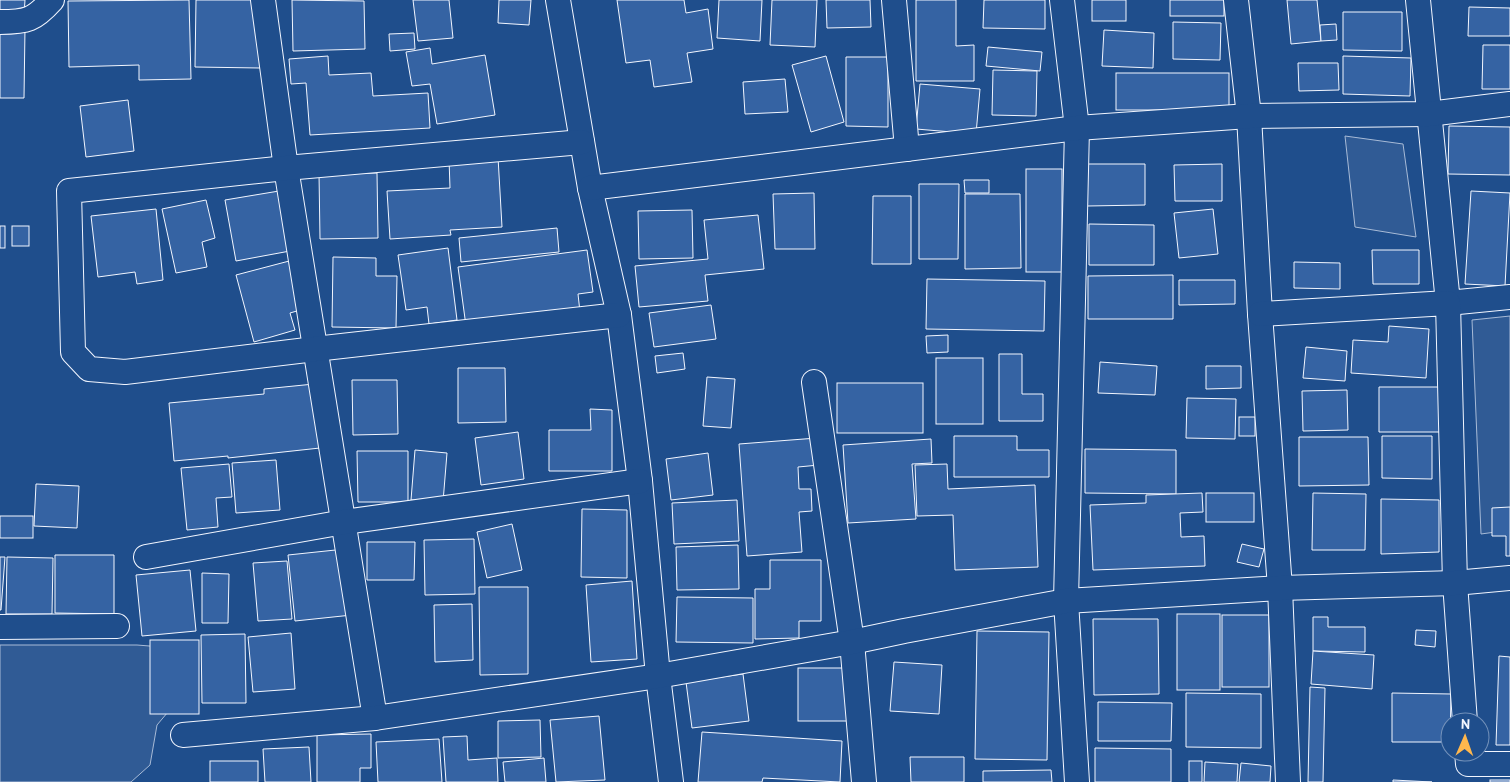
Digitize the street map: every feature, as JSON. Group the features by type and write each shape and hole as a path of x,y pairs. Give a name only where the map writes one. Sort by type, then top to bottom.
{"street":[{"path":"0,22 17,22 35,17 52,0"},
{"path":"263,0 286,168 375,718"},
{"path":"558,0 590,188 619,315 640,481 658,676 671,782"},
{"path":"894,0 907,149"},
{"path":"1062,0 1077,128 1066,601 1077,782"},
{"path":"1236,0 1250,116 1260,314 1280,588 1288,782"},
{"path":"1418,0 1448,303 1455,583 1464,712"},
{"path":"590,188 1077,128 1250,116 1430,114 1510,104"},
{"path":"582,142 286,168 70,191 73,352 89,369 125,372 315,348 619,315"},
{"path":"1260,314 1448,303 1510,297"},
{"path":"814,382 852,642 864,782"},
{"path":"146,558 344,522 640,481"},
{"path":"183,735 375,718 658,676 852,642 1066,601 1280,588 1455,583 1510,578"},
{"path":"0,627 58,625 117,626"},
{"path":"1468,762 1468,764 1510,764"}],"shaded area":[{"path":"1345,136 1403,144 1416,237 1355,227"},
{"path":"1510,316 1510,530 1481,534 1472,320"},
{"path":"0,645 137,645 187,649 189,687 157,725 150,765 131,782 0,782"}],"building":[{"path":"0,0 25,0 24,15 0,14"},
{"path":"189,0 191,79 139,80 139,65 69,67 68,1"},
{"path":"196,0 260,0 260,68 195,67"},
{"path":"292,0 364,1 365,49 293,51"},
{"path":"413,0 449,0 453,38 418,41"},
{"path":"499,0 531,0 529,25 498,23"},
{"path":"617,0 684,0 686,13 708,9 713,49 687,53 692,82 654,87 650,60 626,63"},
{"path":"719,0 762,0 760,41 717,38"},
{"path":"772,0 817,0 815,47 770,45"},
{"path":"826,0 870,0 871,27 827,28"},
{"path":"916,0 956,0 956,46 974,45 974,81 916,81"},
{"path":"984,0 1045,0 1045,29 983,28"},
{"path":"1092,0 1126,0 1126,21 1092,21"},
{"path":"1170,0 1224,0 1224,16 1170,16"},
{"path":"1287,0 1317,0 1321,41 1291,44"},
{"path":"1469,7 1510,8 1510,36 1468,36"},
{"path":"1343,12 1402,12 1402,51 1343,50"},
{"path":"1173,22 1221,23 1220,60 1173,59"},
{"path":"1336,24 1337,40 1321,41 1320,25"},
{"path":"0,28 25,28 24,98 0,98"},
{"path":"1104,30 1154,33 1153,68 1102,66"},
{"path":"414,33 415,49 390,51 389,34"},
{"path":"1483,45 1510,45 1510,89 1482,89"},
{"path":"988,47 1042,52 1040,71 986,66"},
{"path":"430,48 432,64 485,55 495,115 437,124 430,84 412,86 406,52"},
{"path":"328,56 329,75 371,73 373,96 428,93 430,128 310,135 306,83 291,84 289,59"},
{"path":"826,56 844,122 811,132 792,65"},
{"path":"1343,56 1411,58 1410,96 1343,94"},
{"path":"846,57 888,57 888,127 846,126"},
{"path":"1298,63 1338,63 1339,90 1299,91"},
{"path":"993,70 1037,71 1036,116 992,115"},
{"path":"1116,73 1229,73 1229,110 1116,110"},
{"path":"785,79 788,112 745,114 743,82"},
{"path":"920,84 980,89 976,134 916,129"},
{"path":"128,100 134,151 86,157 80,106"},
{"path":"1449,126 1510,127 1510,175 1448,174"},
{"path":"498,157 502,227 450,230 451,235 390,239 387,191 450,188 449,159"},
{"path":"1086,164 1145,164 1145,205 1087,206"},
{"path":"1222,164 1222,201 1175,201 1174,165"},
{"path":"1026,169 1062,169 1062,272 1026,272"},
{"path":"377,173 378,238 320,239 319,174"},
{"path":"964,180 989,180 989,193 965,193"},
{"path":"919,184 959,184 958,259 919,259"},
{"path":"279,191 290,251 236,261 225,200"},
{"path":"1471,191 1510,193 1505,286 1465,284"},
{"path":"814,193 815,249 775,249 773,194"},
{"path":"965,194 1020,194 1021,268 965,269"},
{"path":"873,196 911,196 911,264 872,264"},
{"path":"206,200 215,238 202,242 207,267 176,273 162,209"},
{"path":"156,209 163,280 137,284 135,272 98,277 91,216"},
{"path":"1213,209 1218,254 1179,258 1174,213"},
{"path":"692,210 693,258 639,259 638,211"},
{"path":"758,215 764,269 705,275 708,301 639,307 635,266 708,259 704,220"},
{"path":"1089,224 1154,225 1154,265 1089,265"},
{"path":"0,226 5,226 5,248 0,248"},
{"path":"12,226 29,226 29,246 12,246"},
{"path":"557,228 559,252 461,262 459,238"},
{"path":"448,248 457,320 429,324 427,307 406,310 398,255"},
{"path":"587,250 593,292 578,294 580,312 466,326 458,267"},
{"path":"1372,250 1419,250 1419,284 1373,284"},
{"path":"333,257 376,258 376,276 397,276 396,328 332,327"},
{"path":"293,260 307,308 290,313 295,330 254,342 236,275"},
{"path":"1294,262 1340,263 1340,289 1294,288"},
{"path":"1173,275 1173,319 1088,319 1088,276"},
{"path":"927,279 1045,281 1044,331 926,329"},
{"path":"1179,280 1235,280 1235,304 1179,305"},
{"path":"711,305 716,339 654,347 649,313"},
{"path":"1389,326 1429,329 1426,378 1351,373 1353,340 1388,342"},
{"path":"948,335 948,352 927,353 926,336"},
{"path":"1306,347 1347,351 1345,381 1303,378"},
{"path":"683,353 685,369 657,373 655,356"},
{"path":"999,354 1022,354 1022,394 1043,394 1043,421 999,421"},
{"path":"936,358 983,358 983,424 936,424"},
{"path":"1100,362 1157,366 1155,395 1098,393"},
{"path":"1206,366 1241,366 1241,388 1206,389"},
{"path":"458,368 505,368 506,422 458,423"},
{"path":"707,377 735,379 731,428 703,426"},
{"path":"352,380 397,380 398,434 353,435"},
{"path":"837,383 923,383 923,433 837,433"},
{"path":"314,384 320,448 228,458 228,456 174,461 169,403 264,394 264,389"},
{"path":"1379,387 1441,387 1440,432 1379,432"},
{"path":"1347,390 1348,430 1303,431 1302,391"},
{"path":"1187,398 1236,399 1235,439 1186,438"},
{"path":"590,409 612,410 612,471 549,471 549,430 591,430"},
{"path":"1239,417 1255,417 1255,436 1239,436"},
{"path":"518,432 524,479 481,485 475,438"},
{"path":"954,436 1017,436 1017,450 1049,450 1049,477 954,477"},
{"path":"1382,436 1432,436 1432,479 1382,478"},
{"path":"1299,437 1368,437 1369,485 1299,486"},
{"path":"817,438 819,465 798,467 799,489 811,489 812,511 799,512 802,552 747,556 739,444"},
{"path":"931,439 932,463 912,464 916,519 848,523 843,445"},
{"path":"1085,449 1176,450 1176,494 1085,493"},
{"path":"415,450 447,453 443,502 411,500"},
{"path":"357,451 408,451 408,502 358,502"},
{"path":"708,453 713,495 671,500 666,459"},
{"path":"276,460 280,510 236,513 232,463"},
{"path":"229,464 232,497 216,498 218,527 187,530 181,468"},
{"path":"947,464 948,489 1035,485 1038,567 955,570 953,515 917,516 915,465"},
{"path":"36,484 79,486 77,528 34,526"},
{"path":"1202,493 1203,512 1180,513 1181,537 1204,536 1205,566 1093,570 1090,505 1146,503 1146,495"},
{"path":"1206,493 1254,493 1254,522 1206,522"},
{"path":"1313,493 1366,494 1365,550 1312,550"},
{"path":"1381,499 1439,500 1439,552 1381,554"},
{"path":"737,500 739,541 674,544 672,503"},
{"path":"1510,507 1510,556 1506,556 1506,536 1492,536 1492,508"},
{"path":"582,509 627,510 627,578 581,577"},
{"path":"0,516 33,516 33,538 0,538"},
{"path":"512,524 522,570 487,578 477,532"},
{"path":"474,539 475,594 425,595 424,540"},
{"path":"367,542 415,542 414,580 367,580"},
{"path":"1242,544 1264,549 1259,567 1237,562"},
{"path":"738,545 739,589 677,590 676,547"},
{"path":"345,549 352,615 295,621 288,555"},
{"path":"55,555 114,555 114,614 55,613"},
{"path":"0,557 5,557 1,610 0,610"},
{"path":"7,557 53,558 52,614 6,614"},
{"path":"770,560 821,560 821,621 799,621 799,638 755,639 755,589 770,589"},
{"path":"287,561 292,619 258,621 253,563"},
{"path":"190,570 196,631 142,636 136,575"},
{"path":"202,573 229,574 228,623 202,623"},
{"path":"632,581 637,659 591,662 586,585"},
{"path":"479,587 528,587 528,674 480,675"},
{"path":"677,597 753,598 753,643 676,642"},
{"path":"472,604 473,660 435,662 434,605"},
{"path":"1177,614 1220,614 1220,690 1177,690"},
{"path":"1222,615 1269,615 1269,687 1222,687"},
{"path":"1313,617 1328,617 1328,627 1365,627 1365,652 1313,651"},
{"path":"1093,619 1158,619 1159,694 1094,695"},
{"path":"1416,630 1436,631 1435,647 1415,645"},
{"path":"977,631 1049,632 1047,760 975,759"},
{"path":"291,633 295,689 253,692 248,637"},
{"path":"245,634 246,703 202,703 201,635"},
{"path":"150,640 199,640 199,714 150,714"},
{"path":"1313,651 1374,655 1372,689 1311,684"},
{"path":"1499,656 1510,657 1510,745 1496,745"},
{"path":"894,662 942,665 939,714 890,711"},
{"path":"798,668 847,668 847,721 798,721"},
{"path":"743,674 749,721 692,728 686,682"},
{"path":"1310,687 1325,688 1323,782 1308,782"},
{"path":"1186,693 1261,694 1261,748 1186,747"},
{"path":"1392,693 1451,694 1451,712 1440,712 1440,742 1392,742"},
{"path":"1098,702 1172,703 1171,741 1098,741"},
{"path":"599,716 605,780 556,782 550,720"},
{"path":"540,720 541,757 498,758 498,721"},
{"path":"702,732 842,741 840,782 763,778 762,782 698,782"},
{"path":"371,734 371,768 360,768 360,782 317,782 317,735"},
{"path":"467,736 468,760 497,758 498,782 446,782 443,737"},
{"path":"439,739 442,782 378,782 376,742"},
{"path":"309,747 311,782 265,782 263,749"},
{"path":"1095,748 1171,749 1171,782 1095,782"},
{"path":"910,757 964,757 964,782 911,782"},
{"path":"544,758 546,782 505,782 503,762"},
{"path":"210,761 258,761 258,782 210,782"},
{"path":"1189,761 1202,761 1202,782 1189,782"},
{"path":"1205,762 1238,764 1237,782 1204,782"},
{"path":"1241,763 1271,766 1270,782 1239,782"},
{"path":"1051,770 1052,782 983,782 983,771"},
{"path":"1393,780 1432,782 1393,782"},
{"path":"1490,780 1510,780 1510,782 1490,782"}]}
